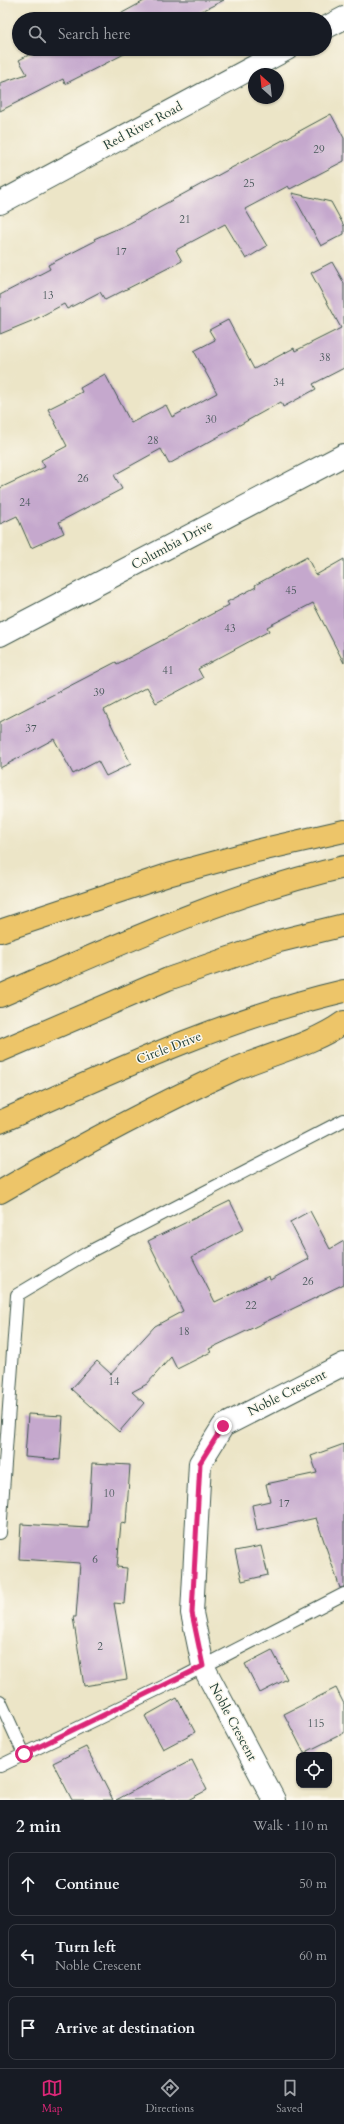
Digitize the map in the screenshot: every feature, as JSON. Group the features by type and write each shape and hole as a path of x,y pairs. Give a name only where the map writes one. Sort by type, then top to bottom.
{"highway":[{"path":"0,931 168,875 256,851 344,831"},
{"path":"0,996 134,939 238,899 344,867"},
{"path":"0,1051 168,979 279,941 344,924"},
{"name":"Circle Drive","path":"0,1122 130,1063 202,1035 313,998 344,991"},
{"path":"0,1192 185,1093 234,1070 328,1034 344,1022"}],"street":[{"path":"332,24 344,18"},
{"name":"Red River Road","path":"0,203 274,56"},
{"name":"Columbia Drive","path":"0,635 344,455"},
{"name":"Noble Crescent","path":"274,1800 203,1666 192,1613 200,1463 223,1426 344,1364"}],"lane":[{"path":"0,1533 17,1295 87,1253 344,1120"},
{"path":"0,1766 203,1666 344,1594"},
{"path":"0,1701 24,1754"}],"building":[{"path":"146,0 224,0 200,12 124,12"},
{"path":"27,56 120,56 65,84 63,79 0,111 0,83 27,74 19,60"},
{"path":"331,114 344,138 344,161 290,189 288,186 245,209 267,246 246,259 225,224 176,250 182,261 105,300 100,292 67,309 64,304 34,320 0,334 0,295 50,269 48,265 95,241 94,239 128,224"},
{"path":"292,193 331,202 344,226 344,234 321,246"},
{"path":"332,262 344,283 344,368 313,384 316,389 283,407 281,402 169,464 161,449 114,475 122,489 59,522 64,533 31,548 17,516 0,524 0,488 45,467 41,460 67,446 48,409 82,392 80,388 105,374 131,423 166,405 172,417 217,393 194,351 215,340 209,330 228,320 254,369 294,348 295,351 341,328 311,273"},
{"path":"307,557 316,575 344,559 344,663 313,603 267,627 269,631 198,669 203,678 156,703 147,687 104,710 131,764 106,776 98,761 73,774 54,739 0,768 0,722 116,662 117,664 229,605 227,602"},
{"path":"230,1201 244,1229 192,1257 215,1302 269,1276 270,1280 309,1259 290,1222 310,1211 330,1249 344,1241 344,1284 209,1349 211,1352 177,1369 171,1357 147,1384 132,1392 144,1403 119,1432 71,1389 97,1361 111,1374 155,1326 183,1311 148,1241"},
{"path":"28,1414 63,1416 60,1460 25,1457"},
{"path":"344,1444 344,1587 340,1588 316,1518 257,1531 252,1505 270,1501 266,1484 317,1473 311,1456"},
{"path":"92,1463 130,1465 126,1524 121,1523 117,1567 127,1568 124,1604 114,1603 127,1679 84,1686 73,1617 76,1617 80,1563 19,1559 21,1524 88,1528"},
{"path":"261,1546 268,1575 242,1581 235,1551"},
{"path":"272,1650 287,1679 260,1693 245,1664"},
{"path":"336,1688 344,1704 344,1733 303,1752 284,1714"},
{"path":"177,1698 195,1732 163,1749 145,1716"},
{"path":"86,1747 113,1800 72,1800 53,1763"},
{"path":"192,1760 207,1790 188,1800 116,1800"}],"route":[{"path":"24,1754 203,1666 192,1613 200,1463 223,1426"}]}
